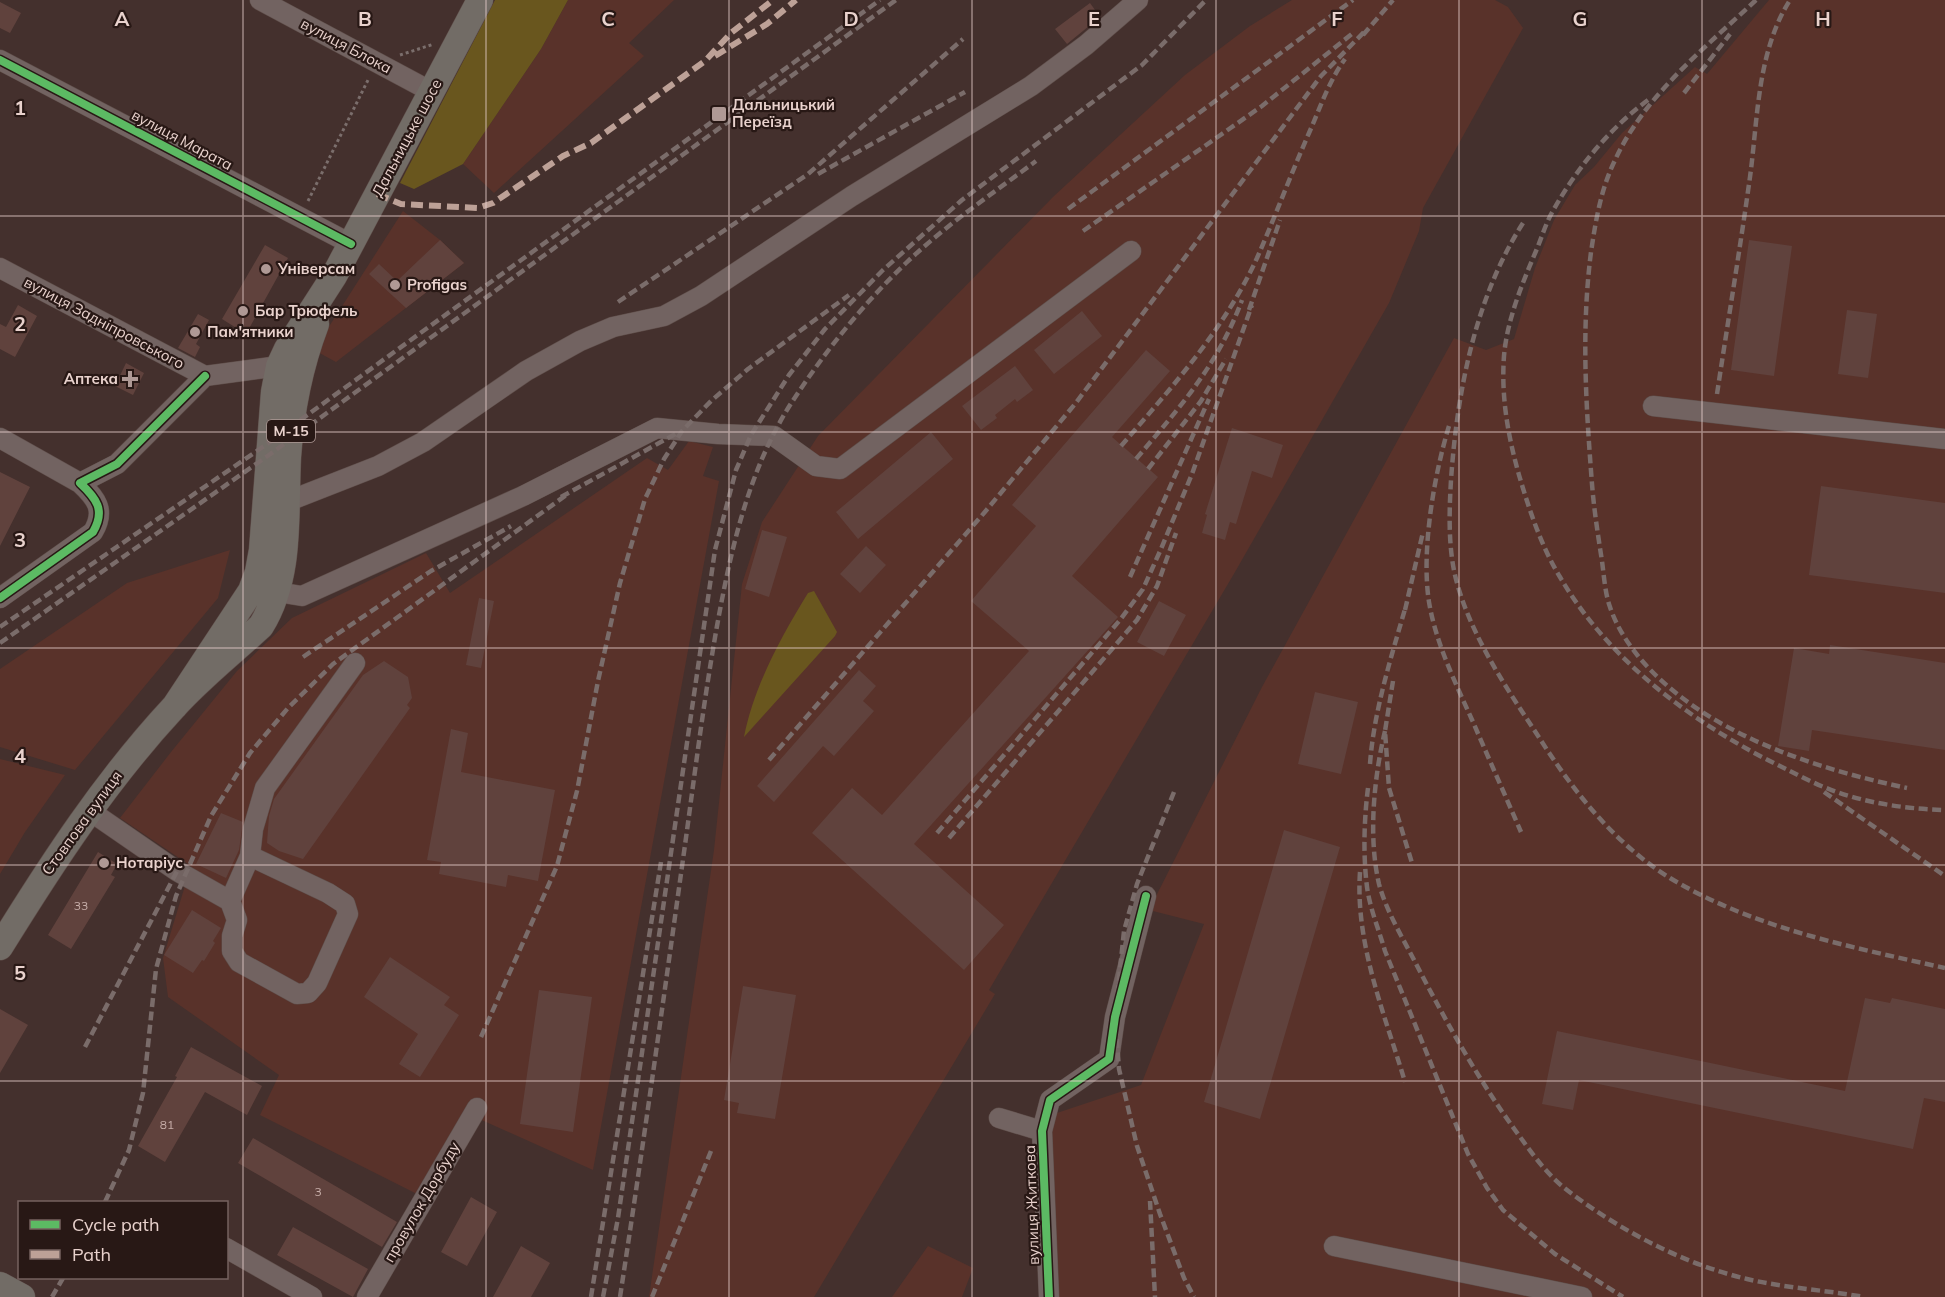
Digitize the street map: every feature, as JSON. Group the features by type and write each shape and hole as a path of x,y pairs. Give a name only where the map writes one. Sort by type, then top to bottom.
{"main road":[{"name":"Дальницьке шосе","path":"334,276 480,0"},
{"name":"Стовпова вулиця","path":"0,947 44,876 122,767 175,706 261,626 270,611 282,575 292,426 304,354 334,276"},
{"name":"М-15","path":"279,366 334,276"},
{"name":"Стовпова вулиця","path":"175,706 251,591 258,572 262,550 274,392 279,366"},
{"path":"0,1285 22,1297"}],"street":[{"name":"вулиця Блока","path":"260,0 432,92"},
{"path":"286,502 378,466 423,442 526,371 580,341 613,327 664,316 687,304 852,196 1031,86 1086,45 1138,0"},
{"name":"вулиця Марата","path":"0,60 351,244"},
{"path":"277,592 302,596 523,496 657,428 718,434 774,436 816,466 840,469 1131,251"},
{"name":"вулиця Задніпровського","path":"0,268 205,376"},
{"path":"80,483 117,464 205,376 279,366"},
{"path":"1653,406 1945,439"},
{"path":"0,438 80,483 97,502 99,514 98,523 93,532 0,598"},
{"path":"230,901 250,856 253,828 265,788 355,663"},
{"path":"90,811 177,871 230,901 237,920 232,936 232,951 239,962 297,994 308,993 317,983 348,914 345,904 328,892 250,856"},
{"name":"вулиця Житкова","path":"1049,1297 1042,1131 1050,1100 1109,1059 1115,1017 1146,896"},
{"name":"провулок Дорбуду","path":"367,1297 477,1108"},
{"path":"999,1118 1042,1131"},
{"path":"1334,1246 1582,1297"},
{"path":"228,1249 312,1297"}],"path":[{"path":"300,217 376,62 434,44 439,35"}],"shaded area":[{"path":"495,0 568,0 541,49 463,164 414,189 400,183"},
{"path":"568,0 674,0 629,43 644,56 494,193 463,164 541,49"},
{"path":"1292,0 1495,0 1508,7 1523,28 1423,208 1419,231 1389,303 1235,572 989,990 995,994 814,1297 649,1297 714,850 742,584 762,522 818,436 1054,196 1185,75 1250,26"},
{"path":"1769,0 1945,0 1945,1297 1054,1297 1051,1115 1141,1085 1204,924 1149,910 1262,687 1454,338 1486,350 1514,339 1535,268 1554,220 1575,185 1594,167 1622,133 1695,67 1707,74"},
{"name":"Profigas","path":"403,211 440,240 464,263 336,362 314,350"},
{"path":"689,441 713,447 703,476 719,481 593,1170 466,1113 417,1194 260,1115 279,1075 168,997 163,958 191,866 120,818 237,671 292,618 426,553 450,593 647,458 668,470"},
{"path":"230,550 218,598 75,770 0,747 0,669 127,583"},
{"path":"814,591 837,632 744,737 754,699 770,662 808,593"},
{"path":"0,759 65,775 25,832 0,874"},
{"path":"928,1246 973,1268 962,1297 892,1297"}],"building":[{"path":"0,2 21,13 10,33 0,28"},
{"path":"1090,3 1100,17 1067,44 1055,29"},
{"path":"440,240 464,263 406,308 369,274 379,264 397,281"},
{"path":"1749,240 1792,246 1774,376 1731,370"},
{"path":"265,245 288,258 246,334 222,319"},
{"path":"18,305 37,316 15,357 0,349 0,324 6,327"},
{"path":"1847,310 1877,314 1868,378 1838,374"},
{"path":"1082,311 1102,336 1054,374 1034,350"},
{"name":"Пам'ятники","path":"198,314 209,320 196,344 200,347 195,357 178,348"},
{"path":"1146,350 1170,371 1112,437 1158,477 1072,576 1118,617 914,844 1004,925 964,970 812,833 852,788 882,815 1029,651 971,601 1036,526 1012,505"},
{"path":"126,363 144,373 133,395 115,386"},
{"path":"1015,366 1033,390 1017,402 1015,399 995,415 997,418 981,430 962,406"},
{"path":"1232,428 1283,445 1272,478 1252,471 1236,524 1230,522 1225,540 1202,533 1207,515 1205,514"},
{"path":"931,432 953,459 858,539 836,512"},
{"path":"0,472 30,487 0,546"},
{"path":"1821,486 1945,503 1945,593 1809,575"},
{"path":"762,530 787,537 769,597 745,589"},
{"path":"866,546 886,565 860,593 840,574"},
{"path":"479,598 494,601 481,668 466,665"},
{"path":"1159,601 1186,615 1164,656 1137,642"},
{"path":"1830,645 1945,663 1945,750 1812,730 1809,751 1778,746 1794,648 1829,654"},
{"path":"384,661 408,677 412,698 407,705 410,708 303,859 279,851 267,843 269,816 274,799 363,675"},
{"path":"859,670 876,686 863,701 874,711 834,756 823,746 774,802 757,786"},
{"path":"1315,692 1358,702 1341,774 1298,764"},
{"path":"451,729 468,733 461,772 555,790 538,881 508,875 506,887 439,874 441,862 427,860"},
{"path":"221,813 243,822 239,850 226,878 196,864"},
{"path":"1284,830 1340,847 1260,1119 1204,1102"},
{"path":"98,852 117,864 111,875 115,877 71,949 48,935"},
{"path":"192,910 221,928 204,961 202,960 193,973 164,955"},
{"path":"390,957 450,997 444,1005 459,1015 420,1077 399,1064 418,1034 364,997"},
{"path":"743,986 796,995 775,1119 737,1113 739,1103 724,1100"},
{"path":"539,990 592,997 573,1132 520,1124"},
{"path":"1865,998 1890,1003 1892,998 1945,1009 1945,1102 1924,1098 1913,1149 1579,1080 1573,1110 1542,1104 1557,1031 1845,1091"},
{"path":"0,1009 28,1025 0,1073"},
{"path":"191,1047 262,1086 247,1115 205,1092 165,1162 138,1146 177,1077 175,1076"},
{"path":"253,1138 397,1222 382,1247 238,1163"},
{"path":"471,1197 497,1212 467,1266 441,1252"},
{"path":"293,1227 368,1269 353,1297 277,1255"},
{"path":"521,1246 550,1263 531,1297 493,1297"}],"railway":[{"path":"0,627 270,442 880,0"},
{"path":"0,643 269,455 896,0"},
{"path":"603,1297 618,1218 715,550 736,470 751,435 789,375 825,329 883,270 962,200 1142,65 1206,0"},
{"path":"1068,209 1353,0"},
{"path":"1363,35 1393,0"},
{"path":"1756,0 1678,73 1643,113 1616,158 1606,181 1600,204 1591,252 1585,339 1593,494 1608,602 1622,633 1638,656 1664,683 1694,706 1726,726 1797,758 1834,770 1907,788"},
{"path":"1717,394 1765,63 1779,20 1790,0"},
{"path":"769,760 984,513 1075,404 1321,76 1367,29"},
{"path":"1083,231 1262,106 1353,33"},
{"path":"1684,93 1730,34"},
{"path":"618,302 808,174 963,39"},
{"path":"1121,446 1196,357 1244,284 1264,243 1325,95 1345,59"},
{"path":"818,174 965,92"},
{"path":"1648,100 1595,150 1563,194 1546,224 1508,329 1503,371 1506,416 1519,475 1541,540 1553,565 1580,608 1604,637 1659,690 1689,712 1753,752 1830,790 1877,803 1945,810"},
{"path":"620,1297 712,653 728,568 752,484 775,431 790,405 816,367 859,313 921,249 1036,161"},
{"path":"1249,310 1280,220"},
{"path":"1523,223 1492,282 1471,347 1458,413 1451,480 1450,532 1454,571 1472,625 1493,664 1553,759 1597,816 1631,849 1670,878 1702,895 1769,923 1803,934 1945,968"},
{"path":"481,1037 557,866 577,791 620,583 645,499 664,459 682,431 711,401 748,369 849,295"},
{"path":"1136,459 1183,403 1210,365 1222,345 1242,300"},
{"path":"937,833 1120,620 1143,589 1192,474 1252,305"},
{"path":"1148,469 1201,401 1226,359"},
{"path":"1130,577 1209,399"},
{"path":"1449,426 1438,467 1430,513 1427,560 1429,602 1436,633 1447,664 1521,832"},
{"path":"561,497 679,432"},
{"path":"105,1201 129,1150 143,1093 156,969 176,896 211,816 250,753 288,708 333,664 569,493"},
{"path":"303,657 431,571 511,526"},
{"path":"1405,610 1423,532"},
{"path":"949,838 1137,620 1157,586 1176,533"},
{"path":"1370,764 1375,723 1407,602"},
{"path":"1393,681 1385,731 1389,788 1412,863"},
{"path":"1385,731 1375,787 1373,827 1376,866 1382,894 1399,931 1461,1046 1501,1110 1542,1166 1562,1186 1608,1219 1645,1240 1690,1261 1724,1273 1761,1282 1864,1297"},
{"path":"1368,788 1365,863 1372,911 1385,951 1468,1154 1487,1188 1503,1210 1555,1254 1623,1297"},
{"path":"1174,792 1137,884 1124,931 1115,1017 1119,1069 1137,1146 1184,1278 1194,1297"},
{"path":"1824,792 1945,876"},
{"path":"85,1047 184,858"},
{"path":"591,1297 661,862"},
{"path":"1360,872 1362,926 1367,952 1373,979 1405,1082"},
{"path":"652,1297 711,1151"},
{"path":"1150,1201 1155,1297"},
{"path":"52,1297 62,1279"}],"marked path":[{"path":"377,194 401,204 478,208 493,203 563,156 591,143 705,61 731,33 773,0"},
{"path":"715,56 767,24 796,0"}],"cycle path":[{"path":"0,60 351,244"},
{"path":"0,598 93,532 99,511 95,499 80,483 117,464 205,376"},
{"path":"1049,1297 1042,1131 1050,1100 1109,1059 1115,1017 1146,896"}],"place":[{"name":"Дальницький Переїзд","path":"719,114"},
{"name":"Універсам","path":"266,269"},
{"name":"Profigas","path":"395,285"},
{"name":"Бар Трюфель","path":"243,311"},
{"name":"Пам'ятники","path":"195,332"},
{"name":"Аптека","path":"130,379"},
{"name":"Нотаріус","path":"104,863"}]}
